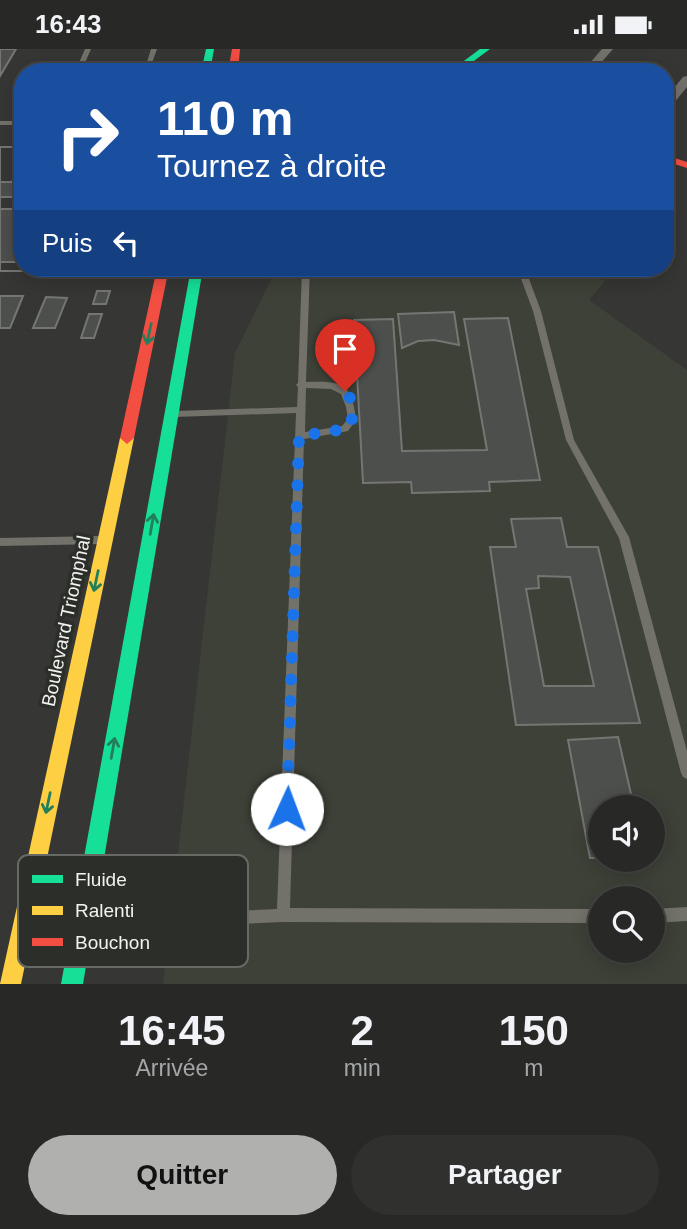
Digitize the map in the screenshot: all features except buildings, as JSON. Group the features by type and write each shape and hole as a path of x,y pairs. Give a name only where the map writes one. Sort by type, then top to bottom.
{"main road":[{"path":"466,63 486,49"},
{"name":"Boulevard Triomphal","path":"38,855 161,277"},
{"path":"94,855 195,277"},
{"name":"Boulevard Triomphal","path":"10,984 18,947"}],"street":[{"path":"595,63 608,49"},
{"path":"674,96 687,79"}],"lane":[{"path":"283,915 306,277"},
{"path":"524,277 537,311 570,440 624,537 687,773"},
{"path":"299,436 345,429 352,420 350,398 345,391 329,385 300,385"},
{"path":"172,414 300,410"},
{"path":"0,542 105,540"},
{"path":"665,915 687,914"},
{"path":"248,917 588,916"}],"shaded area":[{"path":"273,277 597,277 605,281 589,300 687,370 687,984 163,984 165,967 248,967 248,855 178,855 235,353"}],"traffic: fast":[{"path":"207,63 210,49"},
{"path":"466,63 486,49"},
{"path":"95,855 195,277"},
{"path":"72,984 75,967"}],"traffic: slow":[{"path":"38,855 127,438"},
{"path":"10,984 18,947"}],"traffic: jam":[{"path":"234,63 236,49"},
{"path":"674,161 687,165"},
{"path":"127,438 161,277"}],"route":[{"path":"287,809 299,436 345,429 352,420 350,398 345,391"}]}
